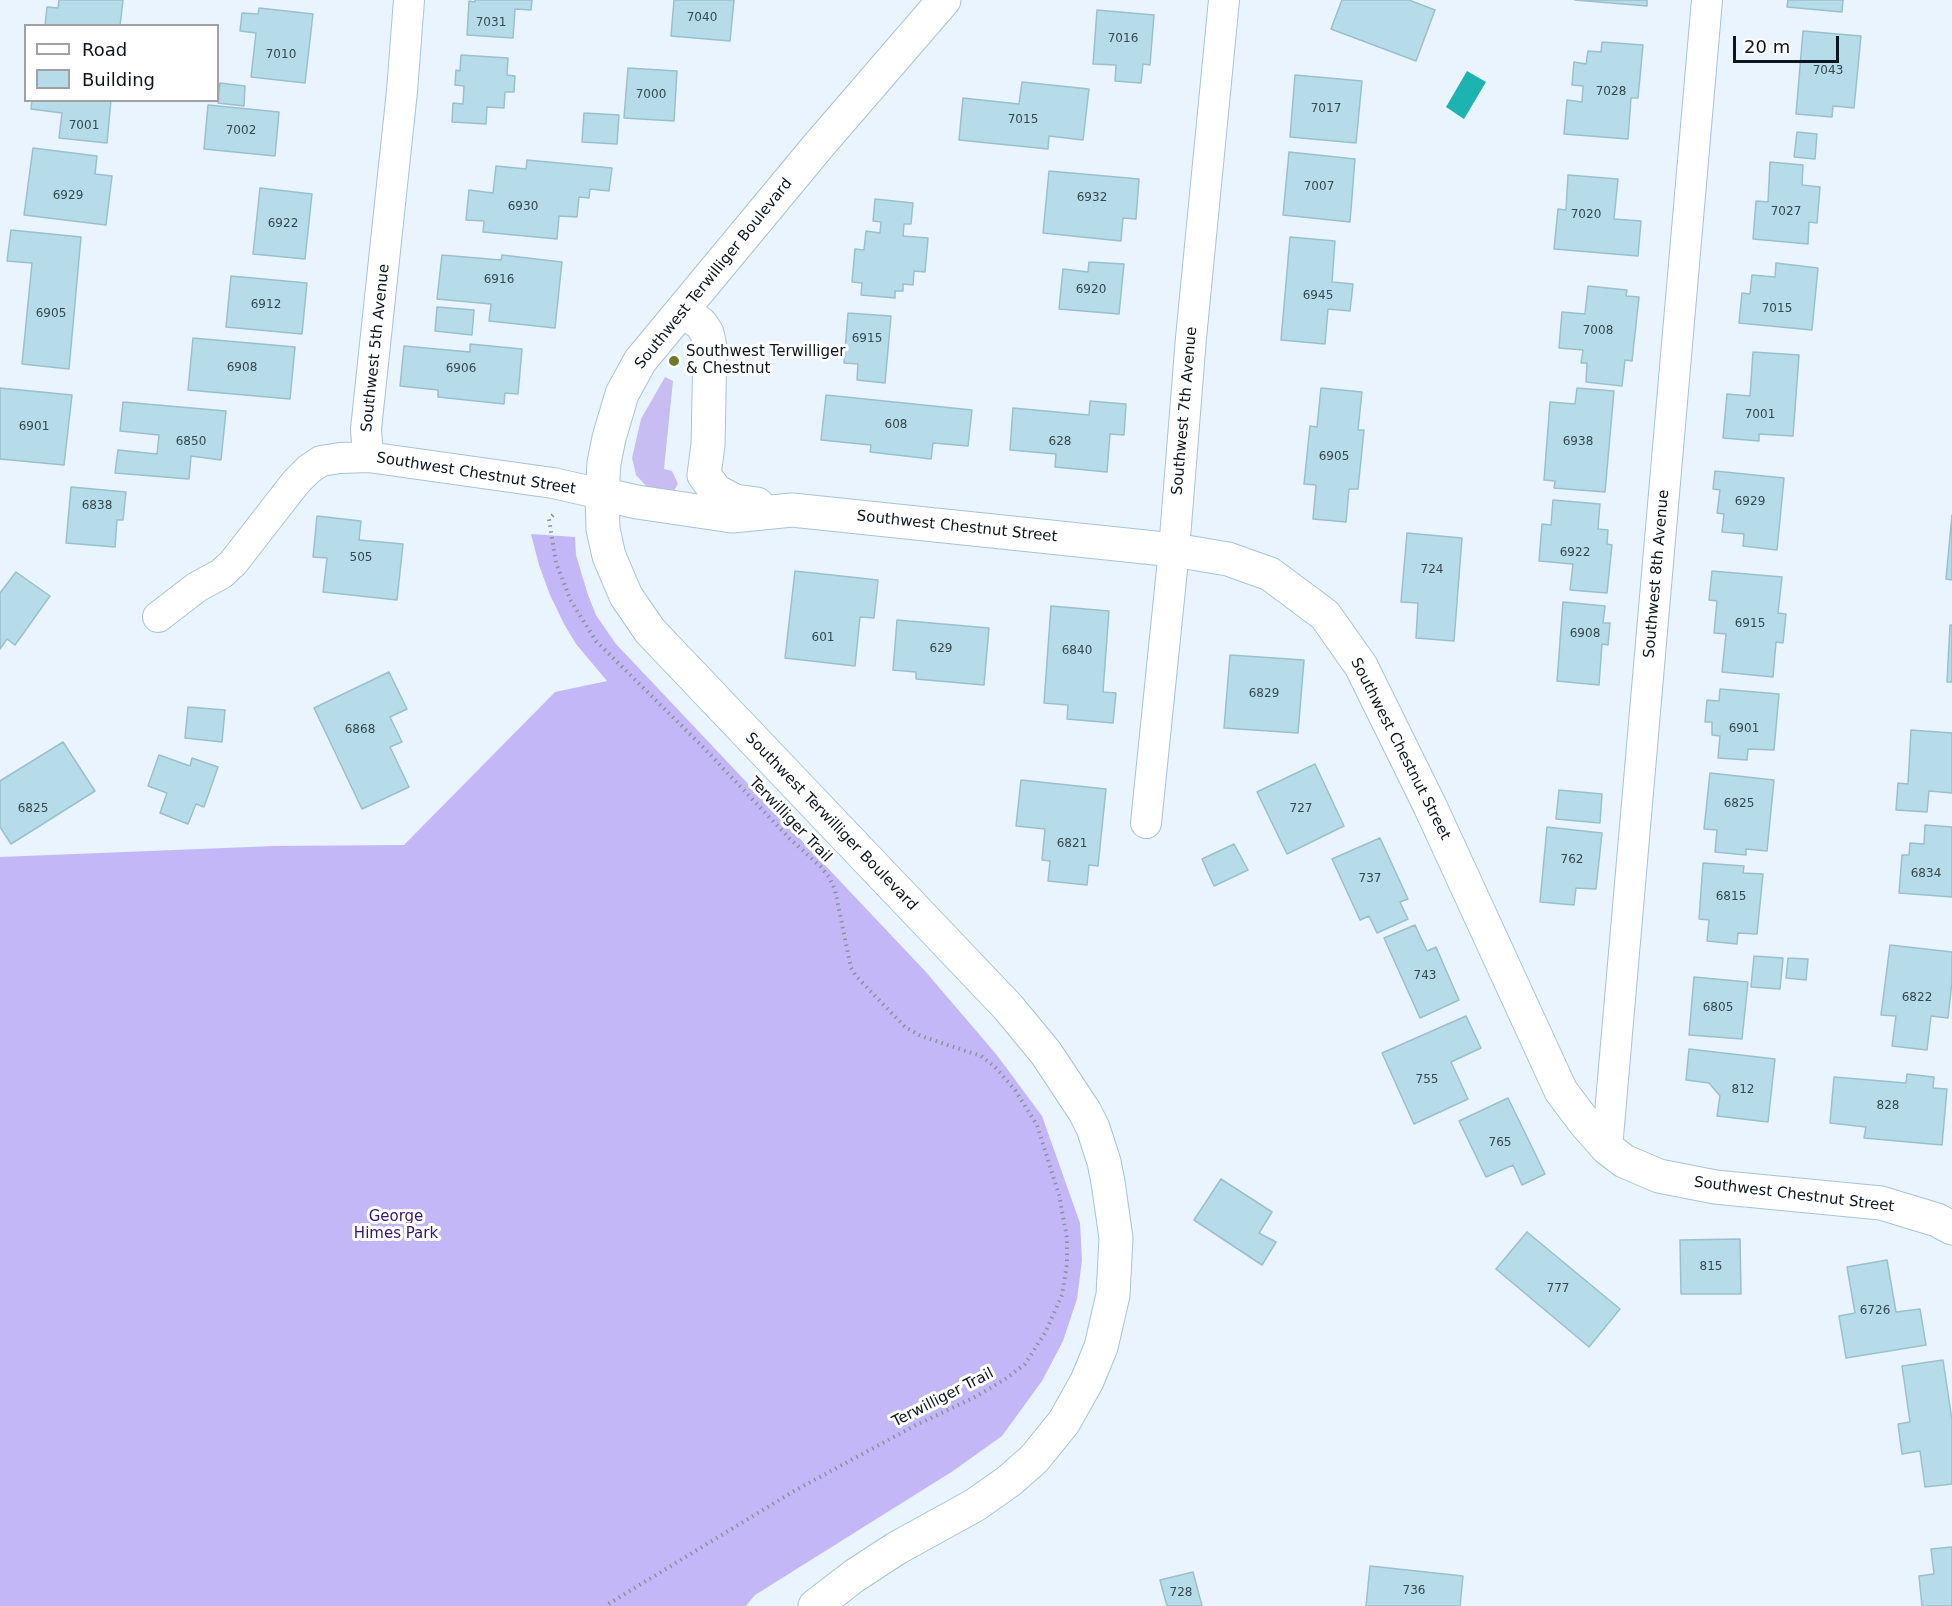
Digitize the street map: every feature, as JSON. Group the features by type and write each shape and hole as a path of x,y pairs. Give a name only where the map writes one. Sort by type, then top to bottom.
{"main road":[{"name":"Southwest Terwilliger Boulevard","path":"815,1606 854,1576 897,1548 975,1505 1009,1481 1034,1459 1064,1422 1087,1381 1101,1347 1113,1295 1116,1238 1108,1182 1100,1150 1085,1112 1046,1053 1008,1007 650,631 626,596 609,556 603,529 604,463 622,394 640,361 858,99 944,0"},
{"path":"682,310 701,324 707,333 710,346 708,445 704,475 716,491 735,501 792,510"},
{"name":"Southwest Chestnut Street","path":"602,494 637,502 732,516 792,510 1174,550 1228,559 1270,574 1325,615 1361,666 1435,817 1561,1091 1607,1149 1624,1161 1659,1176 1714,1187 1881,1203 1937,1220 1952,1228"}],"street":[{"name":"Southwest 5th Avenue","path":"368,457 366,429 402,90 409,0"},
{"name":"Southwest 7th Avenue","path":"1146,823 1174,550 1192,326 1224,0"},
{"name":"Southwest 8th Avenue","path":"1607,1149 1707,0"},
{"name":"Southwest Chestnut Street","path":"368,457 553,483 602,494"},
{"path":"158,617 197,587 221,574 233,563 296,482 309,469 321,461 368,457"}],"path":[{"name":"Terwilliger Trail","path":"549,519 556,563 571,601 596,641 829,877 835,890 851,968 856,976 905,1027 921,1036 981,1056 994,1066 1015,1090 1037,1125 1059,1195 1067,1238 1067,1264 1062,1295 1046,1333 1025,1364 1004,1380 973,1398 916,1425 794,1491 605,1606"}],"shaded area":[{"path":"665,377 673,381 664,469 672,471 678,484 673,492 648,488 636,475 632,458 641,419"}],"green space":[{"name":"George Himes Park","path":"531,534 575,537 576,555 588,595 596,615 616,644 925,971 996,1054 1042,1116 1080,1223 1082,1260 1077,1299 1063,1341 1042,1381 1002,1436 953,1471 755,1595 746,1606 0,1606 0,857 274,846 404,845 555,692 607,681 576,644 564,624 539,565"}],"water":[{"path":"1467,71 1486,82 1464,119 1446,107"}],"building":[{"path":"59,0 123,0 120,24 45,24 47,7 58,8"},
{"path":"475,0 532,0 531,10 515,9 513,38 467,35 469,1 475,2"},
{"path":"674,0 734,0 730,41 671,36"},
{"path":"1342,0 1409,0 1435,10 1416,61 1331,29"},
{"path":"1575,0 1647,0 1647,6"},
{"path":"1788,0 1843,0 1842,12 1787,7"},
{"path":"259,8 313,14 305,83 251,77 256,33 240,31 242,13 258,14"},
{"path":"1097,10 1154,15 1150,65 1143,64 1141,83 1115,81 1116,65 1093,64"},
{"path":"1803,31 1861,36 1854,108 1833,106 1832,117 1796,114"},
{"path":"1602,42 1643,45 1638,98 1631,98 1628,139 1564,134 1567,100 1582,102 1583,86 1572,85 1574,62 1586,64 1588,51 1601,52"},
{"path":"461,55 508,58 507,75 515,76 514,92 505,92 504,108 487,107 486,124 452,122 453,103 463,104 464,86 455,85 456,70 460,71"},
{"path":"628,68 677,71 674,121 624,118"},
{"path":"1295,75 1362,81 1356,143 1290,137"},
{"path":"1022,82 1089,89 1083,140 1049,136 1048,149 959,140 963,98 1019,104"},
{"path":"220,83 245,86 244,106 218,103"},
{"path":"32,102 111,102 107,143 59,138 62,113 31,109"},
{"path":"208,105 279,112 275,156 204,149"},
{"path":"584,113 619,115 617,144 582,142"},
{"path":"1797,132 1817,134 1815,159 1794,157"},
{"path":"33,148 97,156 95,174 112,176 106,225 24,215"},
{"path":"1289,152 1355,159 1350,222 1283,215"},
{"path":"527,160 612,168 609,191 590,189 589,198 579,197 577,217 559,216 557,239 483,232 484,221 466,220 469,190 493,193 496,166 526,169"},
{"path":"1770,162 1803,165 1802,185 1820,187 1817,223 1809,222 1808,244 1753,239 1756,201 1768,202"},
{"path":"1049,171 1139,179 1136,219 1123,218 1121,241 1043,233"},
{"path":"1568,175 1618,179 1614,219 1641,221 1638,256 1554,249 1558,209 1566,210"},
{"path":"260,188 312,194 305,259 253,254"},
{"path":"875,199 913,203 911,224 904,224 903,236 928,238 925,272 914,271 913,285 903,284 903,291 895,291 895,298 861,295 862,283 852,282 855,249 864,250 866,231 880,233 881,222 873,221"},
{"path":"11,230 81,237 69,369 22,364 32,263 7,261"},
{"path":"1290,237 1335,241 1332,282 1353,284 1350,311 1328,309 1325,344 1281,340"},
{"path":"442,255 501,260 502,255 562,262 555,328 489,321 491,304 437,299"},
{"path":"1089,262 1124,264 1119,314 1059,309 1063,269 1088,272"},
{"path":"1776,263 1818,268 1812,330 1739,323 1742,293 1750,294 1752,275 1775,277"},
{"path":"231,276 307,283 302,334 226,327"},
{"path":"1588,286 1627,290 1626,296 1639,297 1632,361 1625,360 1622,386 1586,382 1587,363 1581,363 1583,350 1559,348 1562,312 1585,314"},
{"path":"437,307 474,310 472,335 435,331"},
{"path":"848,313 891,316 885,383 857,380 858,364 844,363"},
{"path":"193,338 295,347 290,399 188,390"},
{"path":"470,344 522,349 518,394 505,393 504,404 438,397 438,390 400,386 404,346 470,352"},
{"path":"1753,352 1799,355 1793,436 1759,434 1759,441 1723,438 1727,394 1750,396"},
{"path":"0,388 72,395 64,465 0,459"},
{"path":"1321,388 1362,392 1358,430 1364,430 1358,489 1349,489 1346,522 1313,519 1316,485 1304,484 1310,426 1317,427"},
{"path":"1577,388 1614,391 1605,492 1554,488 1555,481 1544,480 1550,402 1575,404"},
{"path":"826,395 972,410 968,446 933,443 931,459 870,452 871,445 821,440"},
{"path":"1090,401 1126,404 1124,435 1110,434 1107,472 1055,467 1056,454 1010,450 1013,408 1089,415"},
{"path":"123,402 226,411 221,460 191,456 189,479 115,473 118,450 157,454 159,435 120,431"},
{"path":"1715,471 1784,478 1777,550 1743,546 1744,534 1722,532 1724,514 1717,513 1720,490 1713,489"},
{"path":"71,487 126,492 123,520 117,520 115,547 66,543"},
{"path":"1553,500 1600,504 1598,529 1608,530 1607,544 1612,545 1607,593 1570,590 1573,564 1539,561 1542,524 1551,525"},
{"path":"1952,515 1952,580 1946,579"},
{"path":"317,516 361,521 359,540 403,544 397,600 323,592 327,558 313,557"},
{"path":"1407,533 1462,538 1454,641 1416,638 1418,603 1401,602"},
{"path":"795,571 878,580 874,618 860,617 855,666 785,658"},
{"path":"1712,571 1782,577 1778,613 1786,614 1783,643 1776,642 1773,677 1722,672 1726,634 1714,633 1717,601 1709,600"},
{"path":"16,572 50,596 15,645 7,639 0,649 0,593"},
{"path":"1563,602 1605,606 1603,623 1610,623 1608,645 1602,644 1599,685 1557,681"},
{"path":"1051,606 1109,611 1103,692 1116,693 1113,723 1067,719 1068,705 1044,703"},
{"path":"897,620 989,628 984,685 916,679 916,672 893,670"},
{"path":"1950,625 1952,625 1952,682 1947,682"},
{"path":"1230,655 1304,660 1298,733 1224,728"},
{"path":"389,672 407,709 390,717 402,742 390,747 409,787 362,809 314,708"},
{"path":"1720,689 1779,694 1774,750 1748,749 1747,760 1718,758 1720,736 1712,735 1712,722 1705,722 1707,700 1719,701"},
{"path":"188,707 225,710 222,742 185,738"},
{"path":"1911,730 1952,733 1952,793 1929,791 1927,812 1896,810 1898,783 1908,784"},
{"path":"63,742 95,791 11,844 0,827 0,781"},
{"path":"159,755 190,766 192,758 218,767 204,807 196,804 188,824 160,813 167,793 148,786"},
{"path":"1315,764 1344,826 1287,854 1257,792"},
{"path":"1710,773 1774,780 1767,851 1746,849 1746,855 1715,852 1717,830 1704,829"},
{"path":"1021,780 1106,789 1098,866 1089,865 1087,885 1048,881 1050,861 1042,860 1045,829 1016,826"},
{"path":"1559,790 1602,794 1600,823 1556,819"},
{"path":"1925,825 1952,827 1952,897 1899,893 1902,855 1909,855 1910,843 1924,844"},
{"path":"1547,827 1602,833 1596,889 1576,888 1574,905 1540,902"},
{"path":"1380,838 1408,899 1400,902 1408,919 1377,933 1369,916 1360,920 1332,859"},
{"path":"1234,844 1248,870 1214,886 1202,859"},
{"path":"1703,863 1744,866 1743,873 1763,874 1757,934 1738,933 1737,944 1707,941 1709,920 1699,919"},
{"path":"1415,925 1427,951 1436,947 1459,1000 1420,1018 1384,938"},
{"path":"1890,945 1952,952 1952,982 1948,1018 1931,1016 1927,1050 1892,1046 1896,1016 1881,1015"},
{"path":"1754,956 1783,958 1780,989 1751,987"},
{"path":"1788,958 1808,959 1806,980 1786,978"},
{"path":"1694,977 1748,982 1742,1039 1689,1035"},
{"path":"1466,1016 1481,1048 1451,1062 1468,1099 1414,1124 1382,1053"},
{"path":"1689,1049 1775,1059 1768,1122 1717,1116 1720,1096 1709,1083 1686,1080"},
{"path":"1907,1074 1934,1077 1933,1088 1947,1089 1942,1145 1864,1138 1866,1127 1830,1123 1834,1077 1906,1083"},
{"path":"1508,1098 1545,1174 1522,1185 1513,1165 1486,1177 1459,1121"},
{"path":"1221,1179 1272,1212 1259,1233 1276,1242 1262,1265 1194,1220"},
{"path":"1527,1232 1620,1309 1589,1347 1496,1269"},
{"path":"1740,1239 1741,1294 1681,1294 1680,1240"},
{"path":"1887,1260 1896,1312 1920,1309 1926,1345 1846,1358 1839,1316 1855,1313 1847,1267"},
{"path":"1943,1360 1952,1420 1952,1484 1925,1487 1920,1451 1902,1454 1898,1424 1910,1422 1902,1366"},
{"path":"1952,1547 1952,1606 1922,1606 1919,1576 1934,1574 1931,1549"},
{"path":"1370,1566 1463,1576 1460,1606 1366,1606"},
{"path":"1193,1572 1202,1606 1167,1606 1160,1580"}],"place":[{"name":"Southwest Terwilliger & Chestnut","path":"674,361"}]}
